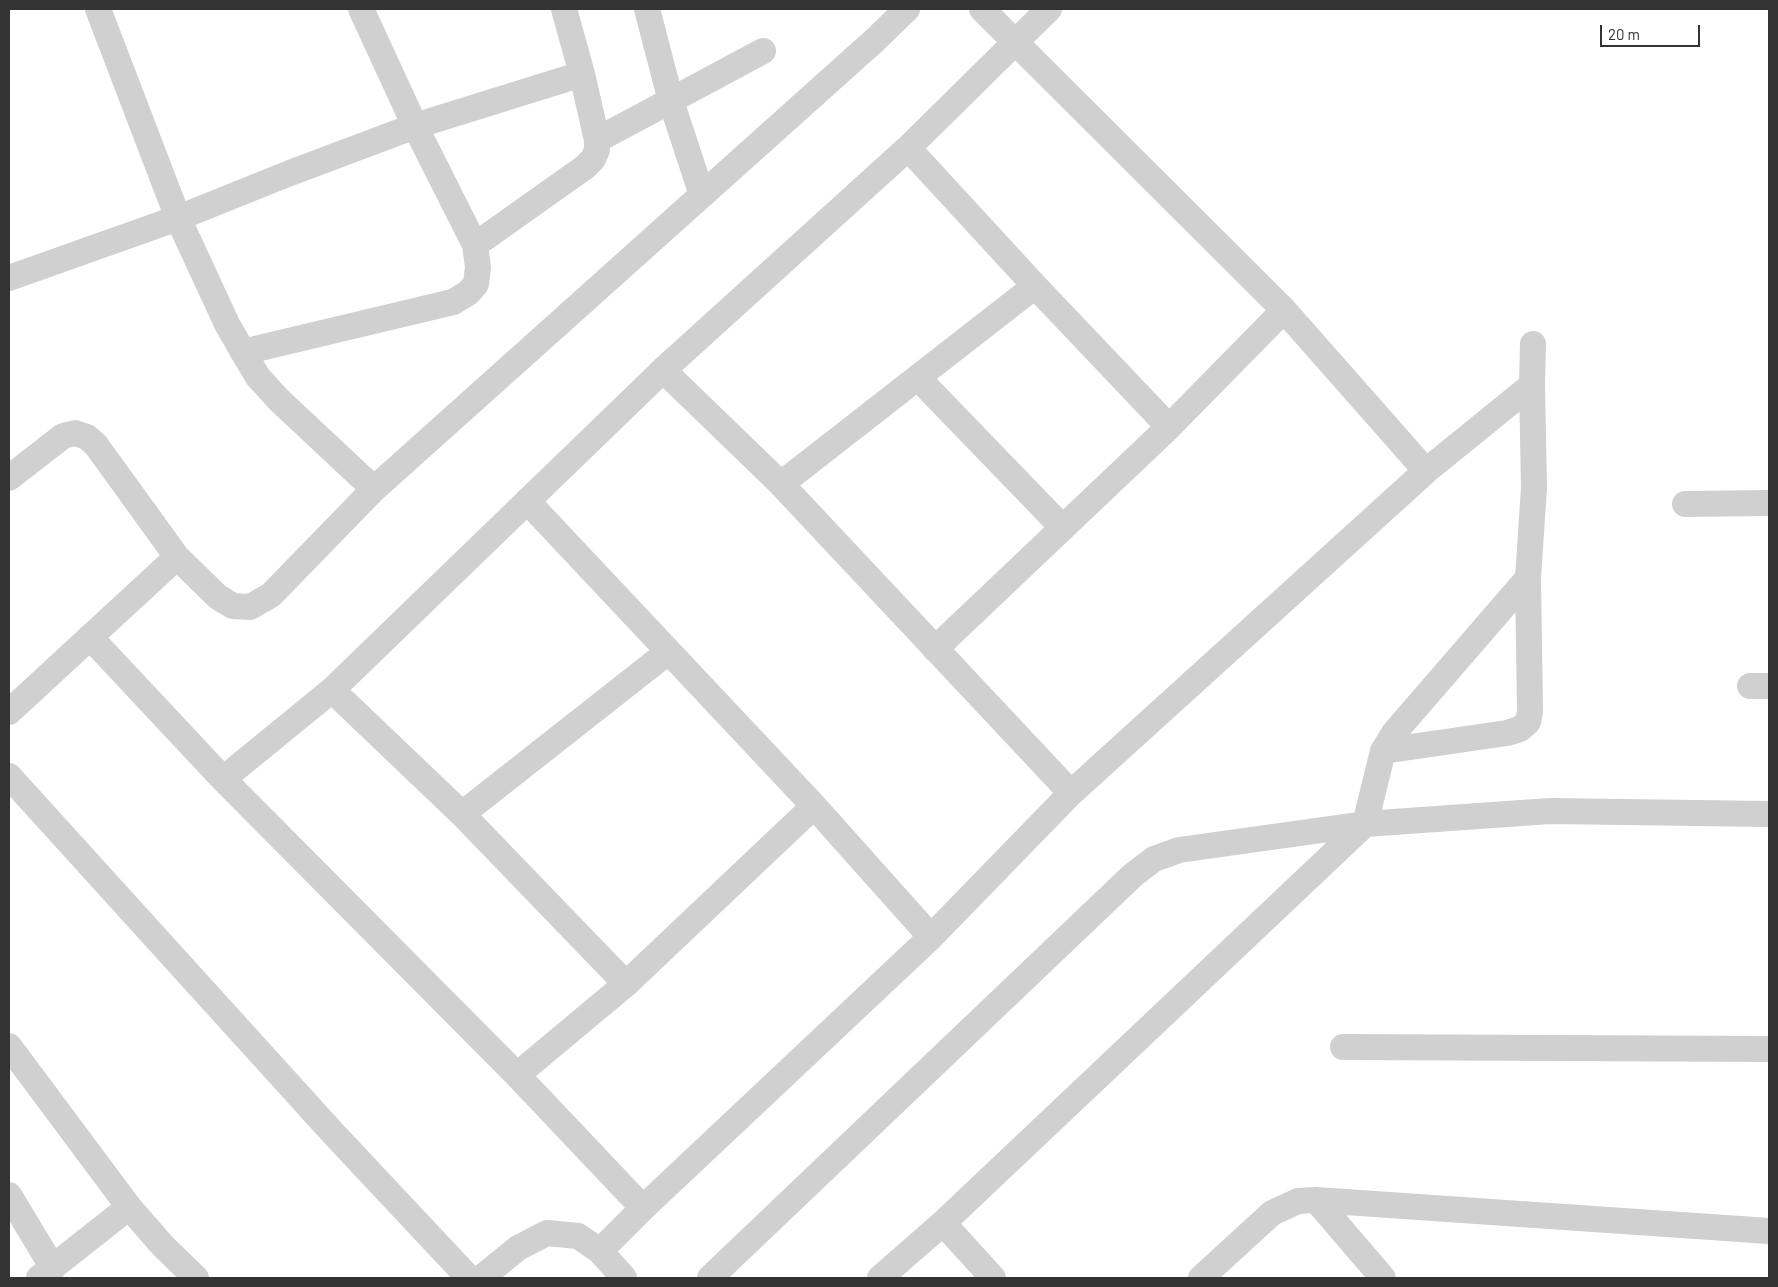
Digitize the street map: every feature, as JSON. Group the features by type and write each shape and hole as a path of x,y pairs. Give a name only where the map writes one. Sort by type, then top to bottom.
{"street":[{"path":"98,9 178,218 243,352 258,377 279,400 374,489"},
{"path":"243,352 453,302 468,293 476,284 478,267 475,245 415,126 362,9"},
{"path":"475,245 585,167 593,159 597,150 597,140 582,74 564,9"},
{"path":"646,9 671,100 702,195"},
{"path":"9,478 63,436 75,433 87,437 96,445 177,556 218,597 233,606 250,607 271,595 374,489 876,40 907,9"},
{"path":"982,9 1284,310 1426,470"},
{"path":"223,779 332,690 663,370 908,148 1049,9"},
{"path":"597,140 763,51"},
{"path":"9,278 178,218 290,172 415,126 582,74"},
{"path":"908,148 1035,286 1169,427"},
{"path":"781,484 1035,286"},
{"path":"935,649 1169,427 1284,310"},
{"path":"1383,750 1507,733 1520,729 1528,722 1530,711 1528,578 1534,488 1533,344"},
{"path":"663,370 781,484 1071,792"},
{"path":"918,378 1063,528"},
{"path":"600,1251 643,1208 931,937 1071,792 1426,470 1532,385"},
{"path":"527,501 814,806 931,937"},
{"path":"1685,504 1769,503"},
{"path":"9,712 177,556"},
{"path":"880,1278 943,1223 1364,824 1383,750 1394,733 1528,578"},
{"path":"90,637 223,779 517,1075 643,1208"},
{"path":"462,814 668,652"},
{"path":"332,690 462,814 626,984"},
{"path":"9,776 332,1132 469,1278"},
{"path":"517,1075 626,984 814,806"},
{"path":"710,1278 1133,875 1154,859 1179,850 1364,824 1550,811 1769,814"},
{"path":"9,1046 129,1207 163,1246 196,1278"},
{"path":"1342,1047 1769,1050"},
{"path":"9,1195 46,1273 129,1207"},
{"path":"1316,1200 1383,1278"},
{"path":"1201,1278 1272,1213 1298,1201 1316,1200 1769,1231"},
{"path":"943,1223 993,1278"},
{"path":"481,1278 518,1248 547,1233 578,1236 600,1251 624,1278"}]}
